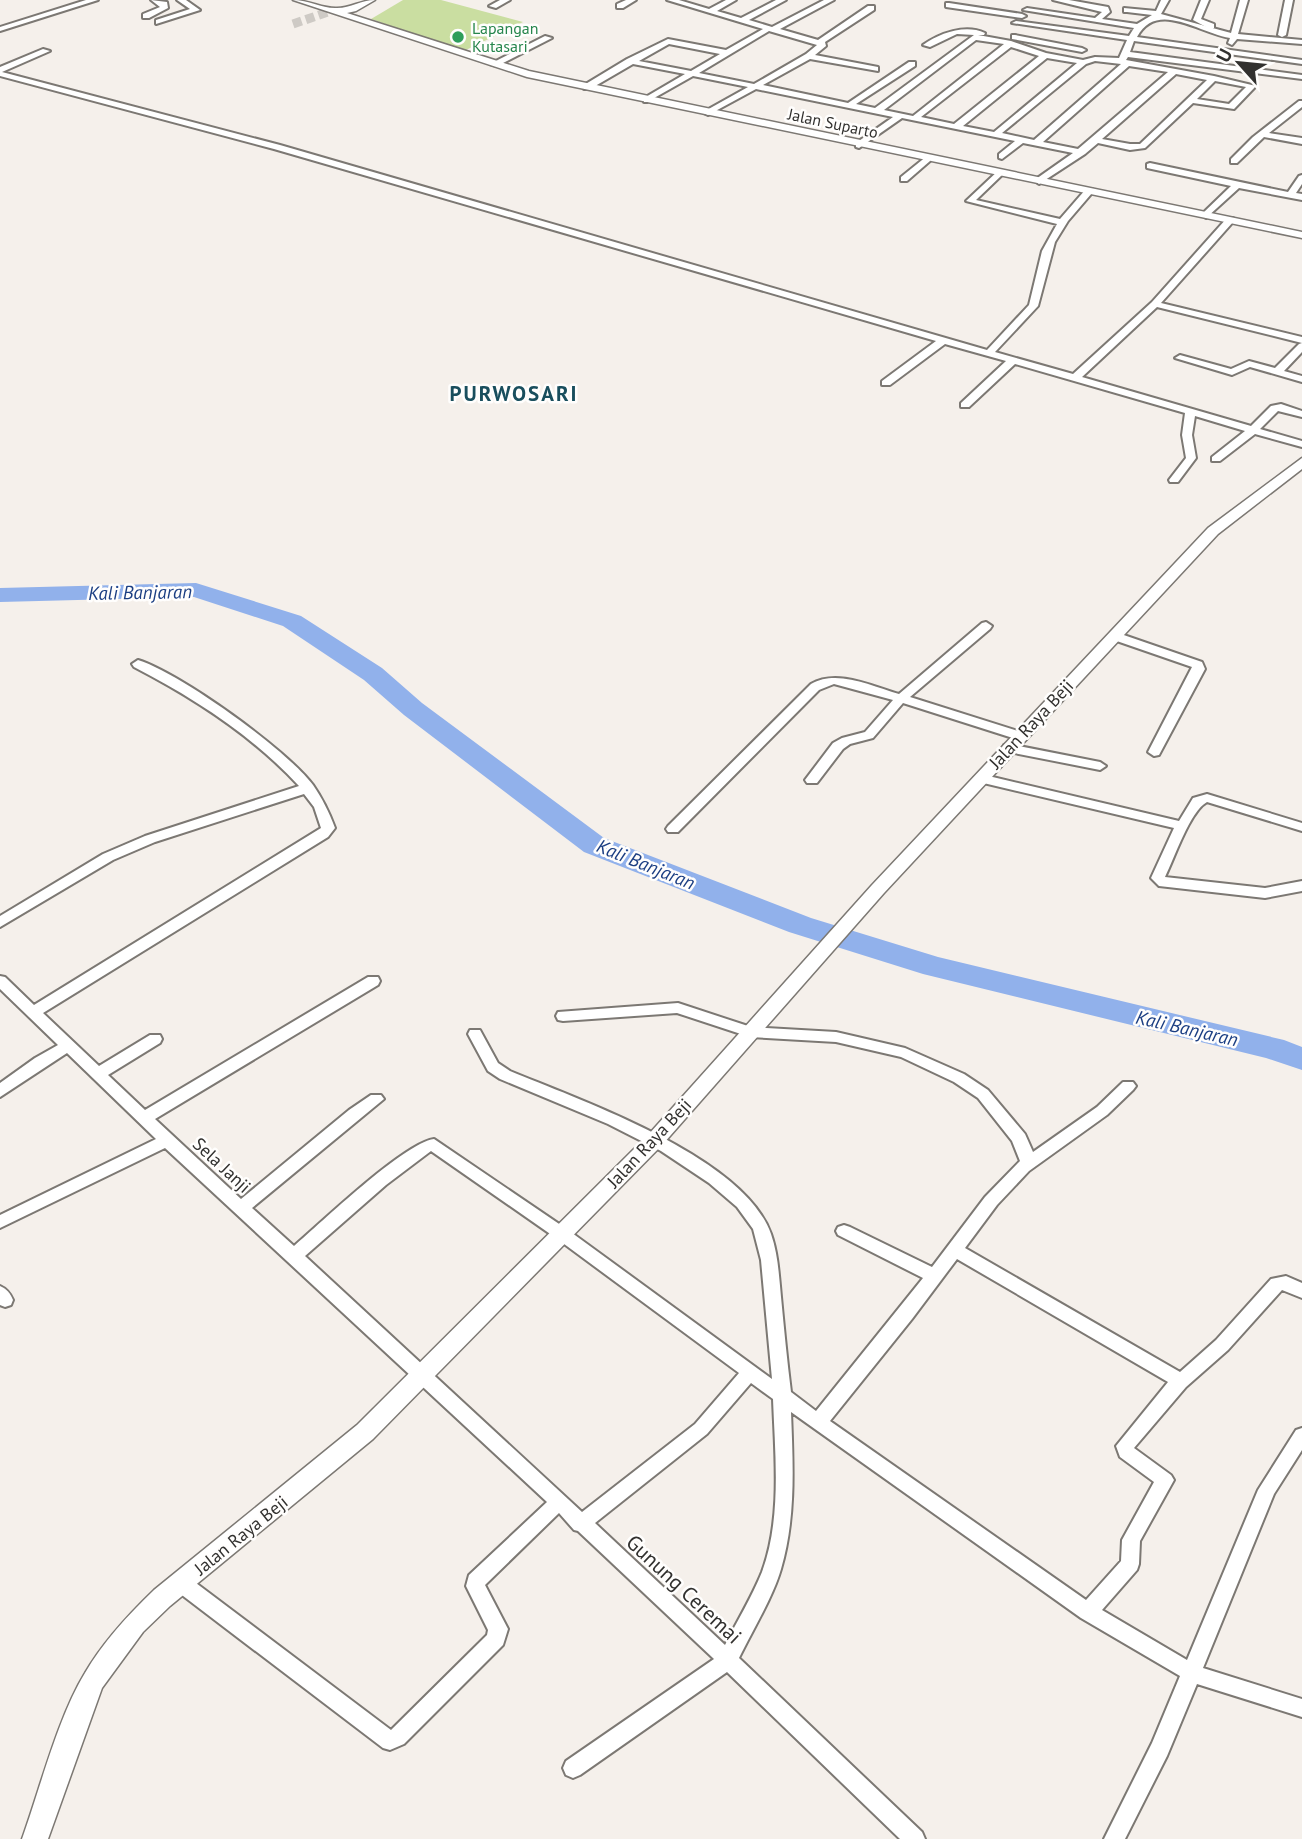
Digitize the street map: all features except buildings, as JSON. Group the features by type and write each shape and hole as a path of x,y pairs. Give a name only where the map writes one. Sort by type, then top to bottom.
{"street":[{"path":"0,29 94,0"},
{"path":"146,16 164,8 164,4 155,0"},
{"path":"159,22 196,10 181,0"},
{"name":"Jalan Suparto","path":"298,0 494,64 587,87 1302,235"},
{"path":"493,6 506,0"},
{"path":"620,6 632,0"},
{"path":"671,0 824,45 708,113"},
{"path":"709,12 732,0"},
{"path":"741,21 782,0"},
{"path":"647,100 770,29 830,0"},
{"path":"978,21 995,0"},
{"path":"915,118 1007,40 1022,16 1037,0"},
{"path":"1057,0 1105,9 1107,12 1097,20"},
{"path":"1127,10 1157,13 1161,11 1165,0"},
{"path":"1205,0 1197,20 1204,24 1236,35 1302,37"},
{"path":"1223,67 1236,35 1244,0"},
{"path":"1282,35 1290,16 1289,0"},
{"path":"331,10 348,10 366,3"},
{"path":"363,20 360,15 366,3"},
{"path":"948,5 1007,40 1045,55 1081,56"},
{"path":"820,42 871,8"},
{"path":"1022,16 1094,34 1302,62"},
{"path":"927,45 978,21 1022,16 1097,20 1140,27"},
{"path":"1037,142 1124,60 1140,27 1148,18 1154,17 1236,35 1302,43"},
{"path":"1174,46 1185,23"},
{"path":"996,134 1081,56 1094,34"},
{"path":"494,64 548,38"},
{"path":"877,111 972,38 1007,40 1096,59 1223,67 1302,76"},
{"path":"587,87 671,40 728,53"},
{"path":"0,72 46,51"},
{"path":"957,126 1045,55"},
{"path":"808,56 875,69"},
{"path":"1124,60 1252,86 1231,107 1191,100"},
{"path":"630,61 1081,152"},
{"path":"848,106 912,64"},
{"path":"0,72 264,144 1302,444"},
{"path":"1045,183 1081,157 1081,152 1173,72"},
{"path":"1096,141 1137,148 1214,78"},
{"path":"1234,162 1256,139 1265,135 1302,103"},
{"path":"859,145 901,115"},
{"path":"1265,135 1302,141"},
{"path":"1002,156 1022,139"},
{"path":"904,179 927,159"},
{"path":"1150,166 1302,197"},
{"path":"999,173 970,201 1061,222"},
{"path":"1290,195 1302,178"},
{"path":"1206,215 1237,185"},
{"path":"988,354 1021,321 1037,298 1048,250 1061,222 1088,191"},
{"path":"1074,379 1155,303 1230,220"},
{"path":"1155,303 1302,340"},
{"path":"886,383 942,341"},
{"path":"1278,371 1302,346"},
{"path":"1180,358 1232,372 1249,363 1302,379"},
{"path":"965,405 1013,361"},
{"path":"1216,459 1278,407 1302,414"},
{"path":"1174,480 1191,458 1187,435 1190,412"},
{"name":"Jalan Raya Beji","path":"35,1839 76,1721 93,1681 135,1624 365,1432 656,1139 979,778 1213,531 1302,462"},
{"path":"811,780 838,746 846,741 870,736 901,698 986,626"},
{"path":"1115,636 1198,665 1199,669 1154,752"},
{"path":"33,1012 323,834 328,825 308,788 245,729 138,664"},
{"path":"673,829 815,687 825,681 834,680 901,698 1015,742 1100,766"},
{"path":"979,778 1182,826"},
{"path":"0,922 108,858 150,839 308,788"},
{"path":"1302,827 1207,798 1196,804 1182,826 1158,878 1164,883 1265,894 1302,886"},
{"name":"Sela Janji","path":"0,981 293,1258 422,1373"},
{"path":"144,1118 373,981"},
{"path":"563,1016 678,1008 750,1032 861,1041 925,1062 971,1084 984,1094 1020,1139 1029,1163"},
{"path":"475,1034 493,1067 505,1075 656,1139 681,1153 736,1196 756,1219 765,1238 769,1260 784,1477 781,1531 771,1572 728,1660 573,1768"},
{"path":"98,1074 155,1039"},
{"path":"0,1091 40,1062 68,1046"},
{"path":"818,1422 991,1201 1029,1163 1102,1111 1128,1086"},
{"path":"241,1209 354,1114 376,1099"},
{"path":"0,1222 166,1140"},
{"path":"293,1258 380,1181 427,1146 434,1145 562,1234 818,1422 1088,1612 1192,1673 1302,1708"},
{"path":"844,1231 934,1276"},
{"path":"953,1249 1180,1381"},
{"path":"1088,1612 1130,1563 1130,1540 1165,1480 1126,1452 1125,1446 1180,1381 1222,1345 1277,1284 1286,1283 1302,1291"},
{"path":"580,1524 701,1429 750,1372"},
{"name":"Gunung Ceremai","path":"422,1373 915,1839"},
{"path":"1114,1839 1160,1749 1267,1490 1302,1435"},
{"path":"181,1583 390,1741 496,1639 498,1629 475,1586 476,1581 558,1503"}],"green space":[{"name":"Lapangan Kutasari","path":"403,0 441,0 523,22 464,51 371,19"}],"waterway":[{"name":"Kali Banjaran","path":"0,595 196,590 292,621 373,674 413,709 594,845 800,925 934,967 1273,1048 1302,1059"}],"tunnel":[{"path":"293,24 331,11"}],"place":[{"name":"Lapangan Kutasari","path":"458,37"}],"district":[{"name":"PURWOSARI","path":"514,393"}]}
